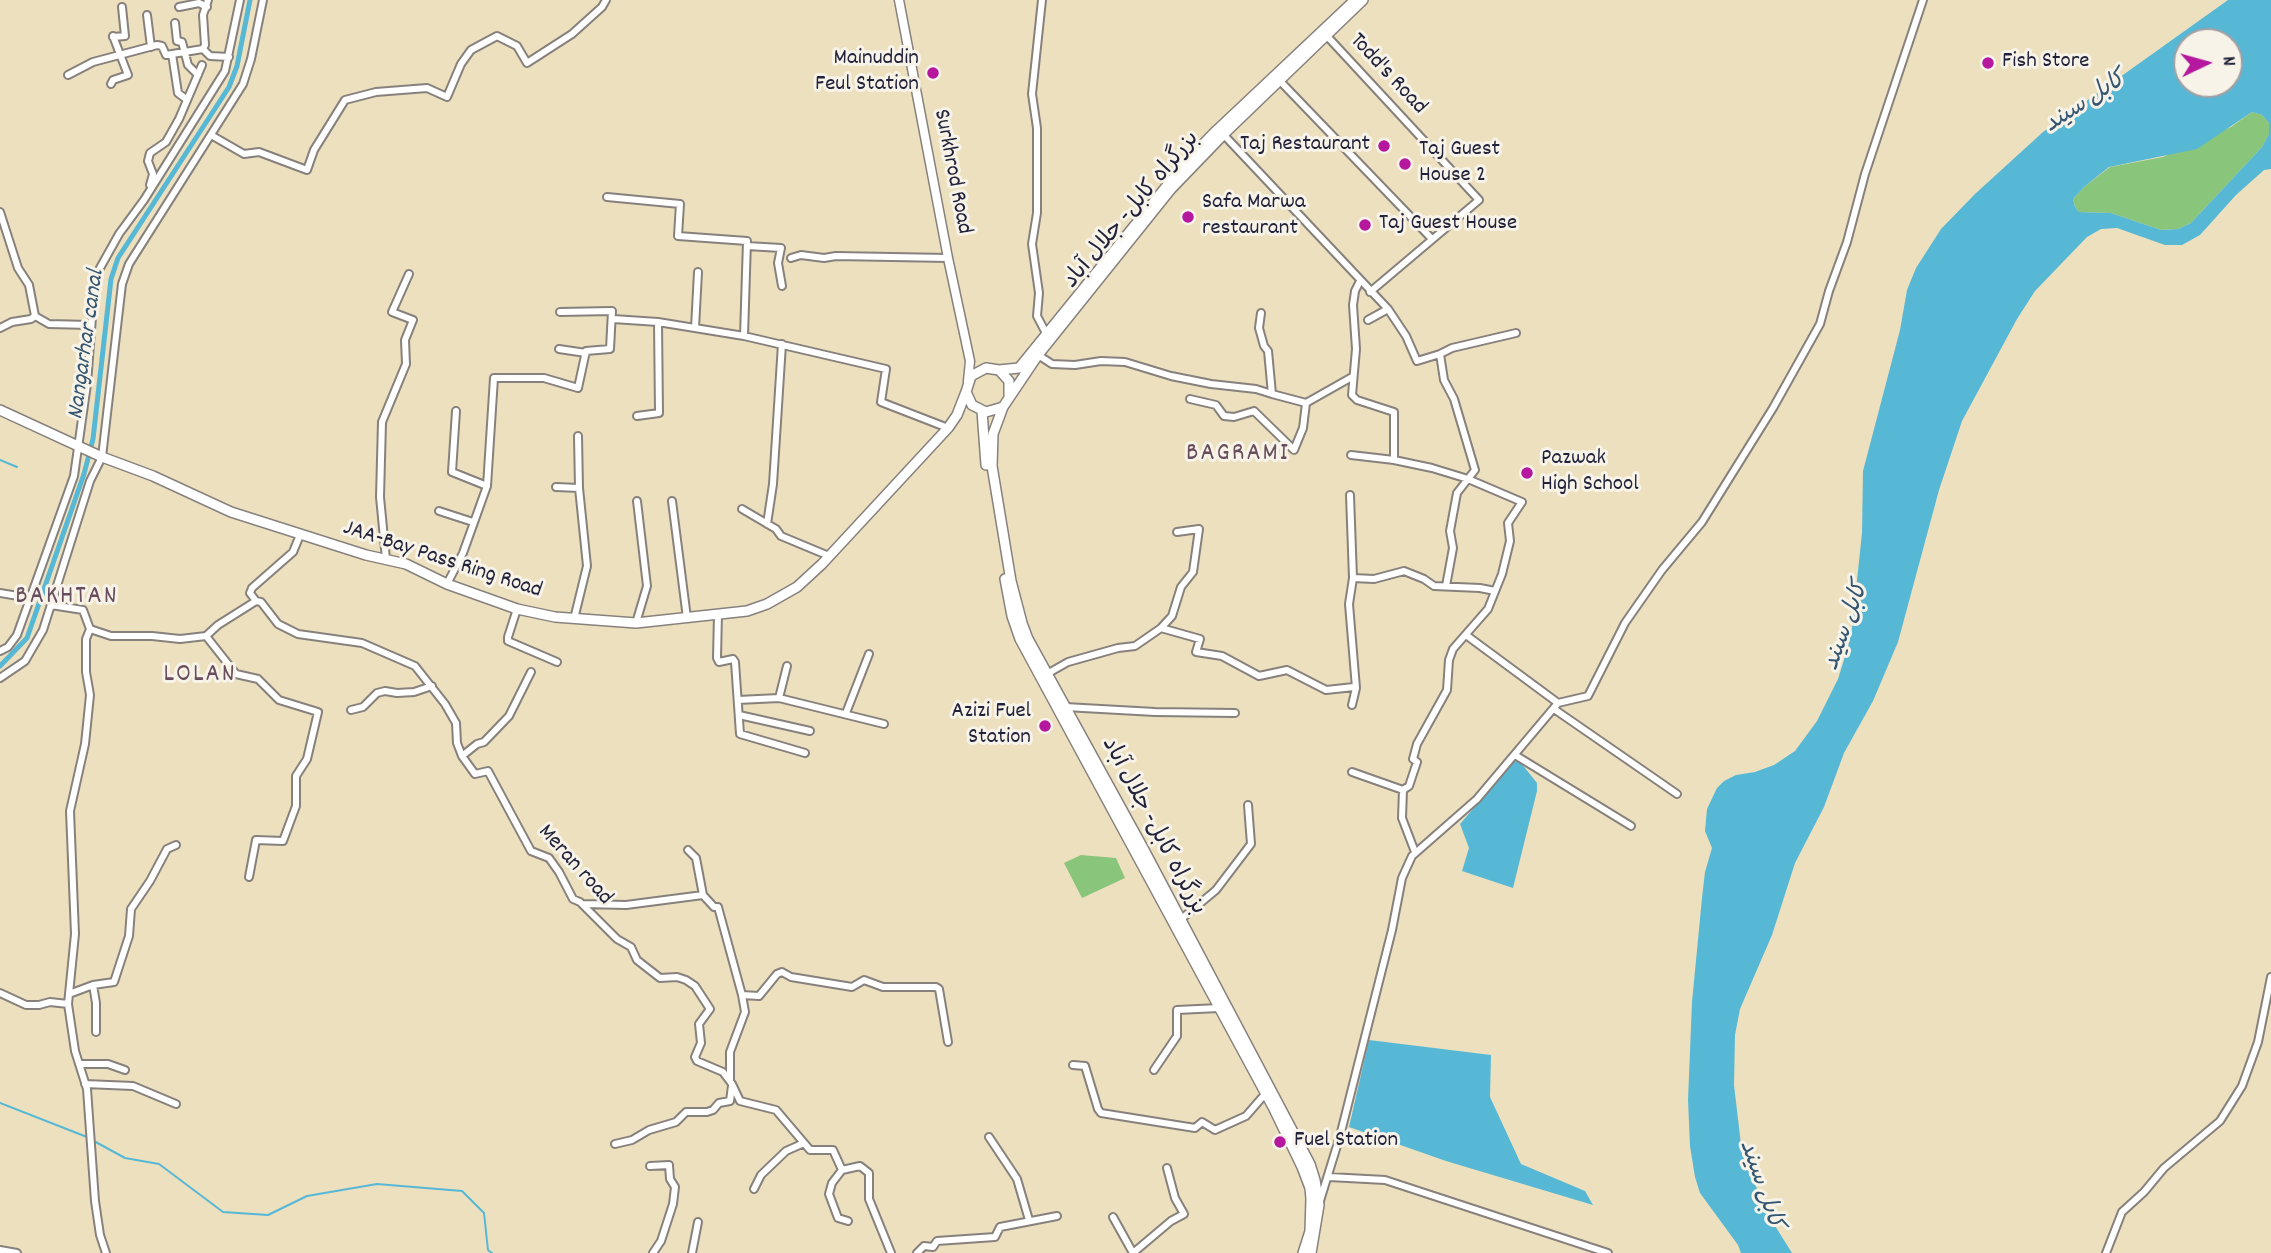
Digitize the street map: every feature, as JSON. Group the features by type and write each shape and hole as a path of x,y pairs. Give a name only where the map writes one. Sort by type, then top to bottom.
{"highway":[{"name":"بزرگراه کابل- جلال آباد","path":"999,370 1019,368 1187,161 1355,0"},
{"name":"بزرگراه کابل- جلال آباد","path":"995,509 992,449 995,424 1038,355 1171,189 1223,134 1363,0"},
{"path":"966,392 968,381 975,372 986,368 999,370"},
{"name":"بزرگراه کابل- جلال آباد","path":"999,370 1009,381 1010,388 1005,404"},
{"name":"بزرگراه کابل- جلال آباد","path":"966,392 968,399 979,410 995,509 1018,612 1028,639 1043,676 1176,917 1288,1130 1310,1188 1310,1231 1303,1253"},
{"name":"JAA-Bay Pass Ring Road","path":"80,446 230,512 300,536 406,564 447,584 517,609 574,619 636,623 747,611 784,596 809,577 948,428 957,415 966,392"},
{"path":"957,415 979,410 992,412 1005,404"},
{"path":"0,410 80,446"},
{"name":"بزرگراه کابل- جلال آباد","path":"1043,676 1065,707 1140,852"},
{"name":"بزرگراه کابل- جلال آباد","path":"1214,990 1219,1008 1266,1093 1310,1164 1319,1205 1311,1253"}],"main road":[{"name":"Surkhrod Road","path":"899,0 968,351 968,381"},
{"path":"968,351 972,359 986,368"}],"street":[{"path":"0,651 8,647 17,635 74,476 88,384 95,277 119,234 212,95 225,71 240,0"},
{"path":"0,678 25,661 43,630 90,481 102,457 122,284 129,264 243,84 263,0"},
{"path":"211,135 244,154 259,152 307,170 314,150 345,100 376,92 427,88 447,97 461,64 471,50 497,36 517,46 527,63 572,34 602,7 606,0"},
{"path":"1042,0 1032,94 1033,116 1037,128 1038,213 1032,244 1039,293 1037,316 1047,335"},
{"path":"1319,1205 1329,1179 1392,930 1402,878 1415,852 1467,808 1556,706 1588,696 1625,623 1662,570 1702,522 1773,408 1820,324 1847,242 1865,174 1923,0"},
{"path":"179,7 207,4 203,15 203,48"},
{"path":"111,84 113,80 128,75 118,55 113,36 125,36 122,7"},
{"path":"147,15 151,47"},
{"path":"175,23 177,41 174,54 178,93 186,99"},
{"name":"Todd's Road","path":"1326,35 1479,200 1432,239"},
{"path":"177,41 182,42 188,65 198,75"},
{"path":"68,75 93,62 151,47 162,46 166,55 203,48"},
{"path":"203,48 210,56 229,57"},
{"path":"148,193 153,174 148,162 150,153 166,142 202,65"},
{"path":"1279,80 1432,239 1370,292"},
{"path":"1223,134 1388,309 1406,336 1417,361 1452,348 1516,332"},
{"path":"607,197 679,204 678,236 746,241 744,336"},
{"path":"0,212 18,268 29,285 35,316 49,324 90,325"},
{"path":"747,246 781,248 778,263 782,286"},
{"path":"791,258 801,255 824,258 948,258"},
{"path":"695,328 698,272"},
{"path":"386,559 380,498 382,422 406,364 405,340 413,320 392,312 409,274"},
{"path":"1360,281 1353,305 1356,349 1352,377 1353,398 1394,412 1394,460"},
{"path":"1368,320 1388,309"},
{"path":"559,349 586,353 610,350 613,319 611,311 561,312"},
{"path":"1261,313 1259,328 1268,351 1272,394"},
{"path":"0,328 35,316"},
{"path":"613,319 658,321 744,336 886,369 881,402 948,428"},
{"path":"637,416 659,413 658,321"},
{"path":"767,524 773,484 782,344"},
{"path":"447,584 463,553 487,486 494,378 544,378 578,388 586,353"},
{"path":"1440,354 1444,380 1454,399 1475,470 1457,493 1450,531 1453,548 1446,586"},
{"path":"1038,355 1052,364 1125,362 1171,376 1256,389 1306,403 1352,377"},
{"path":"1190,399 1216,405 1224,416 1234,417 1254,411 1294,450 1303,428 1306,403"},
{"path":"456,411 452,472 487,486"},
{"path":"574,619 587,566 579,488 578,436"},
{"path":"1351,455 1394,460 1468,479 1522,502 1508,523 1510,541 1489,609 1453,649 1449,660 1447,690 1417,744 1413,759 1417,762 1409,786 1403,790"},
{"path":"556,487 579,488"},
{"path":"1350,495 1353,578 1349,604 1354,687 1352,705"},
{"path":"636,623 647,586 637,501"},
{"path":"672,501 687,618"},
{"path":"742,509 781,536 829,556"},
{"path":"439,511 474,522"},
{"path":"1043,676 1068,662 1135,646 1161,628 1172,616 1181,587 1193,572 1199,529 1177,532"},
{"path":"300,536 293,552 252,588 250,593 256,601 261,602 278,624 298,634 366,644 412,664 432,686 456,723 457,743 462,756 484,742 509,716 531,672"},
{"path":"1353,578 1374,579 1404,571 1434,586 1495,592"},
{"path":"0,593 30,598"},
{"path":"90,629 111,636 180,639 206,636 218,625 256,601"},
{"path":"51,605 83,610 90,629 86,639 86,672 90,695 85,744 70,811 75,934 68,1004 75,1051 85,1084 95,1200 100,1235 106,1253"},
{"path":"517,609 508,641 557,662"},
{"path":"718,614 717,659 719,662 734,660 741,735 805,753"},
{"path":"1161,628 1200,639 1196,652 1222,656 1259,676 1287,670 1326,690 1354,687"},
{"path":"1466,635 1556,706 1676,794"},
{"path":"206,636 236,674 258,679 279,700 318,712 310,736 307,759 296,776 296,806 283,841 256,840 248,877"},
{"path":"846,713 869,654"},
{"path":"779,698 787,666"},
{"path":"351,710 363,706 377,693 414,692 432,686"},
{"path":"738,701 779,698 884,724"},
{"path":"1065,707 1235,713"},
{"path":"738,715 810,731"},
{"path":"1515,755 1631,826"},
{"name":"Meran road","path":"462,756 475,774 488,771 531,851 549,858 573,899 582,904 618,939 631,947 637,960 660,978 686,979 695,986 710,1009 699,1024 701,1043 696,1059 723,1072 740,1101 776,1110 804,1143"},
{"path":"1352,772 1403,790"},
{"path":"1403,790 1402,818 1415,852"},
{"path":"1176,917 1216,890 1251,844 1248,805"},
{"path":"69,994 93,985 112,983 116,979 129,936 131,909 150,881 166,849 176,845"},
{"path":"615,1143 632,1140 649,1130 676,1122 686,1112 707,1112 719,1103 729,1102 730,1052 745,1012 719,907 714,907 703,895 696,858 688,850"},
{"path":"582,904 626,905 703,895"},
{"path":"742,995 760,996 777,974 782,972 852,987 863,980 883,986 936,987 939,989 948,1042"},
{"path":"2106,1253 2122,1212 2144,1192 2164,1168 2220,1121 2242,1086 2258,1042 2271,977"},
{"path":"93,985 96,1032"},
{"path":"0,993 26,1004 68,1004"},
{"path":"1154,1070 1177,1036 1177,1010 1219,1008"},
{"path":"81,1064 108,1064 125,1070"},
{"path":"1073,1065 1085,1066 1101,1113 1195,1128 1202,1122 1215,1130 1246,1116 1266,1093"},
{"path":"85,1084 133,1086 176,1104"},
{"path":"989,1137 1017,1179 1029,1220"},
{"path":"754,1189 761,1175 786,1151 804,1143 813,1151 834,1150 842,1170"},
{"path":"650,1166 669,1166 670,1179 675,1187 673,1204 661,1241 653,1253"},
{"path":"848,1221 838,1218 830,1200 832,1182 842,1170 860,1166 870,1173 869,1199 891,1253"},
{"path":"1112,1217 1133,1253 1171,1221 1184,1214 1175,1198 1167,1168"},
{"path":"1315,1180 1385,1180 1608,1253"},
{"path":"916,1253 924,1246 933,1247 937,1241 996,1236 1000,1227 1057,1216"},
{"path":"692,1253 698,1222"},
{"path":"0,1250 17,1253"}],"green space":[{"path":"2252,112 2262,115 2269,123 2269,134 2262,147 2191,223 2178,229 2161,230 2111,213 2079,212 2075,207 2073,199 2110,167 2163,157 2231,127"},
{"path":"1081,855 1116,858 1125,878 1082,898 1064,863"}],"water":[{"name":"کابل سيند","path":"2228,0 2271,0 2271,169 2264,170 2236,195 2200,235 2182,245 2165,245 2117,228 2101,229 2087,237 2035,291 1962,421 1939,490 1898,642 1873,701 1844,753 1824,807 1795,863 1772,935 1740,1009 1735,1035 1734,1085 1742,1153 1767,1213 1792,1253 1741,1253 1700,1193 1690,1146 1688,1100 1692,1002 1705,872 1712,848 1705,831 1707,809 1717,788 1724,781 1774,765 1795,751 1817,721 1838,679 1852,628 1862,533 1863,471 1900,330 1907,290 1916,268 1941,229 2043,132 2173,39 2173,98 2243,98 2243,28 2189,28","holes":["2252,112 2262,115 2269,123 2269,134 2262,147 2191,223 2178,229 2161,230 2111,213 2079,212 2075,207 2073,199 2109,167 2197,149"]},
{"path":"1517,758 1537,783 1537,791 1513,888 1462,871 1469,848 1460,824"},
{"path":"1369,1040 1491,1055 1490,1097 1521,1164 1585,1191 1593,1205 1446,1161 1349,1127"}],"waterway":[{"name":"Nangarhar canal","path":"0,666 27,638 84,474 93,439 111,279 118,258 229,87 237,66 250,0"},
{"path":"0,460 17,467"},
{"path":"0,1103 87,1137"},
{"path":"92,1140 125,1158 159,1164 223,1212 268,1215 307,1196 377,1184 462,1191 484,1213 488,1250 492,1253"}],"place":[{"name":"Fish Store","path":"1988,63"},
{"name":"Mainuddin Feul Station","path":"933,73"},
{"name":"Taj Restaurant","path":"1384,146"},
{"name":"Taj Guest House 2","path":"1405,164"},
{"name":"Safa Marwa restaurant","path":"1188,217"},
{"name":"Taj Guest House","path":"1365,225"},
{"name":"Pazwak High School","path":"1527,473"},
{"name":"Azizi Fuel Station","path":"1045,726"},
{"name":"Fuel Station","path":"1280,1142"}],"district":[{"name":"BAGRAMI","path":"1238,455"},
{"name":"BAKHTAN","path":"67,598"},
{"name":"LOLAN","path":"200,676"}]}
